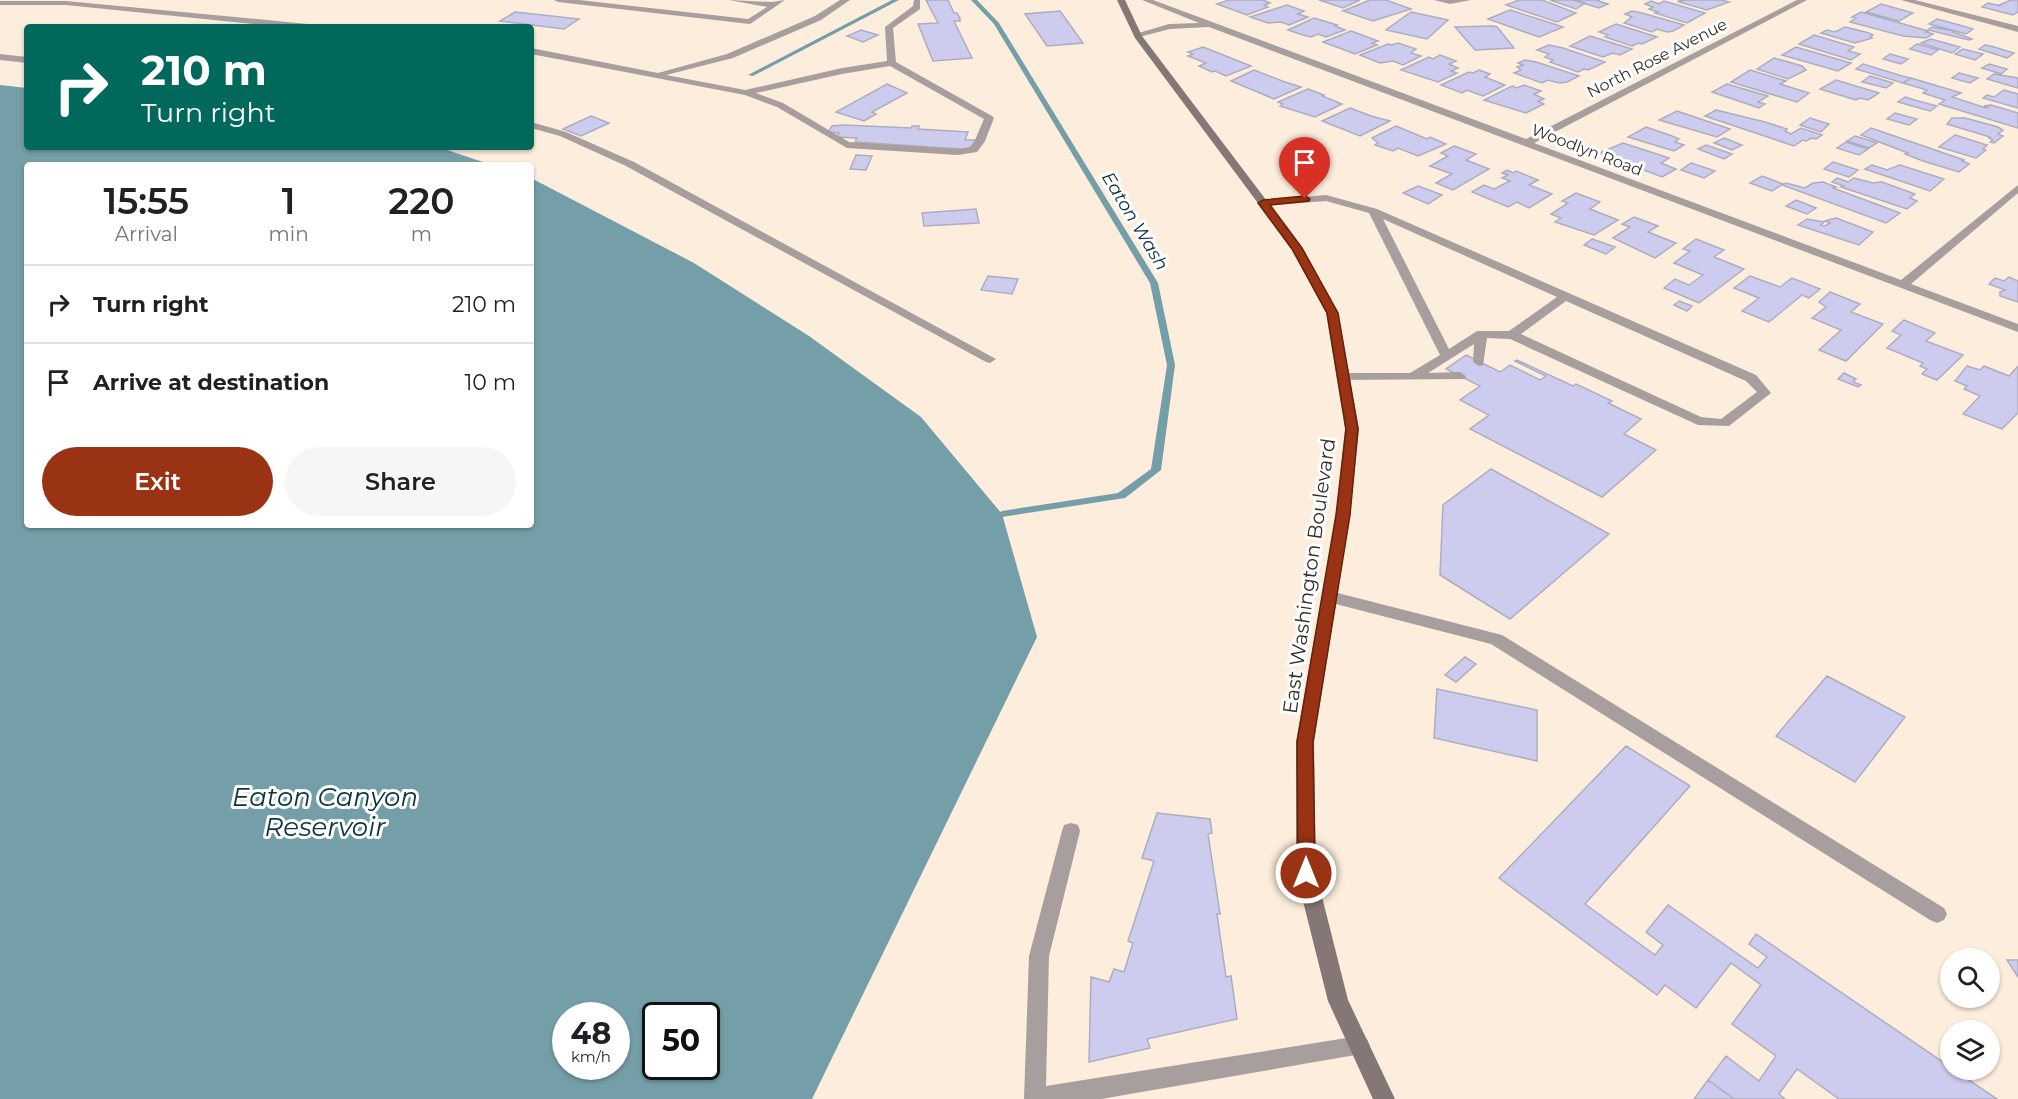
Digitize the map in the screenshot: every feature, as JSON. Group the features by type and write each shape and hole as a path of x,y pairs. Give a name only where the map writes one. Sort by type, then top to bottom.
{"main road":[{"name":"East Washington Boulevard","path":"1121,0 1138,36 1297,248 1332,313 1352,429 1343,515 1305,742 1306,873 1338,1001 1384,1099"}],"street":[{"path":"558,0 750,22 777,2"},
{"path":"734,0 777,2"},
{"path":"656,75 730,56 818,18 846,0"},
{"name":"Woodlyn Road","path":"1146,0 2018,328"},
{"path":"1438,0 1450,2 1467,0"},
{"name":"North Rose Avenue","path":"1526,143 1803,0"},
{"path":"1905,0 2018,29"},
{"path":"534,52 747,93 780,105 847,145 937,151 973,150 980,141 989,118 902,71 892,63 889,27 910,14 917,7 917,2"},
{"path":"0,3 66,3 278,24"},
{"path":"1138,36 1169,27 1211,25"},
{"path":"0,57 24,60"},
{"path":"747,93 842,71 892,63"},
{"path":"534,126 563,134 630,164 990,359"},
{"path":"1903,284 2018,188"},
{"path":"1263,203 1326,198 1373,211 1751,378 1764,393 1724,423 1698,421 1512,334 1481,334 1413,377"},
{"path":"1373,211 1447,357"},
{"path":"1512,334 1564,297"},
{"path":"1479,362 1481,334"},
{"path":"1343,377 1460,376"},
{"path":"1330,597 1496,639 1936,914"},
{"path":"1071,831 1039,956 1035,1099 1359,1046"}],"water":[{"name":"Eaton Canyon Reservoir","path":"0,85 24,88 24,150 447,150 483,162 24,162 24,528 534,528 534,180 694,263 809,336 921,417 1002,514 1037,637 812,1099 0,1099"}],"building":[{"path":"926,0 948,0 954,13 957,13 960,18 960,21 954,21 972,58 933,61 918,24 938,23"},
{"path":"1229,0 1263,0 1270,3 1264,5 1268,7 1247,15 1217,4"},
{"path":"1319,0 1360,0 1343,8"},
{"path":"1370,0 1386,0 1411,9 1373,21 1343,11"},
{"path":"1519,0 1542,0 1576,13 1557,22 1506,5"},
{"path":"1550,0 1573,0 1585,3 1576,9"},
{"path":"1573,0 1600,0 1598,1 1608,4 1599,8"},
{"path":"1678,0 1721,0 1729,2 1707,10"},
{"path":"2018,0 2018,12 2013,15 1982,7 1988,3 2001,6 1999,5"},
{"path":"1651,1 1659,4 1664,1 1705,13 1687,23 1655,13 1658,12 1649,9 1653,7 1645,4"},
{"path":"1881,4 1913,13 1899,21 1866,12"},
{"path":"1287,5 1304,11 1298,14 1308,17 1289,25 1281,22 1268,23 1250,17"},
{"path":"1510,10 1563,27 1539,37 1488,19"},
{"path":"1060,11 1083,43 1047,46 1025,14"},
{"path":"1632,11 1684,25 1673,31 1657,29 1652,32 1624,23 1632,17 1625,14"},
{"path":"515,12 579,19 564,29 500,21"},
{"path":"1411,12 1448,20 1427,39 1386,30"},
{"path":"1861,12 1933,34 1926,38 1903,36 1850,22 1856,18 1852,17"},
{"path":"1314,18 1345,30 1326,37 1318,34 1311,37 1288,30"},
{"path":"1937,19 1973,29 1966,34 1929,24"},
{"path":"1616,24 1657,37 1632,46 1605,37 1608,35 1599,32"},
{"path":"1455,27 1497,27 1514,48 1475,50"},
{"path":"1845,27 1869,33 1873,35 1870,37 1872,38 1855,43 1821,33 1827,30 1835,32"},
{"path":"1932,27 1954,31 1972,39 1928,30"},
{"path":"861,30 878,35 863,42 847,36"},
{"path":"1351,31 1378,41 1372,43 1377,45 1355,54 1323,42"},
{"path":"1814,35 1854,47 1848,51 1860,54 1851,60 1799,44"},
{"path":"1590,36 1632,49 1620,55 1613,53 1603,57 1570,46"},
{"path":"1931,39 1960,47 1952,53 1921,43"},
{"path":"1398,43 1416,49 1411,53 1421,56 1403,65 1393,61 1380,63 1360,55 1388,44"},
{"path":"1917,44 1938,50 1931,55 1910,49"},
{"path":"1549,45 1605,62 1578,72 1550,62 1553,60 1545,57 1549,54 1537,50"},
{"path":"1985,45 2014,53 2007,58 1979,49"},
{"path":"1203,47 1251,66 1226,76 1212,72 1199,66 1206,63 1188,56 1193,54 1188,52"},
{"path":"1796,47 1851,63 1838,71 1782,55"},
{"path":"1963,49 1983,54 1975,60 1955,54"},
{"path":"1890,54 1908,59 1901,64 1883,59"},
{"path":"1440,55 1456,61 1449,64 1458,68 1451,71 1457,73 1438,82 1401,70 1429,57 1433,59"},
{"path":"1774,58 1802,66 1806,70 1788,79 1757,69"},
{"path":"1525,60 1579,76 1567,82 1559,83 1548,80 1542,83 1514,73 1521,70 1517,67 1523,65 1518,63"},
{"path":"1863,64 1911,78 1903,83 1856,69"},
{"path":"1989,64 2007,69 2001,74 1982,68"},
{"path":"1254,70 1301,87 1274,99 1231,81"},
{"path":"1479,70 1490,74 1485,77 1505,85 1483,96 1467,90 1462,93 1441,85 1469,72"},
{"path":"1750,70 1786,81 1780,84 1809,93 1797,102 1731,82"},
{"path":"1959,73 1978,78 1970,83 1952,78"},
{"path":"1994,74 2018,78 2018,88 1987,79"},
{"path":"1870,76 1893,83 1886,88 1862,82"},
{"path":"1911,78 1961,93 1952,97 1986,108 1988,107 1984,106 1991,105 2018,113 2018,128 1939,104 1945,100 1923,93 1927,90 1903,83"},
{"path":"1836,80 1879,93 1868,100 1860,98 1856,100 1820,89"},
{"path":"887,84 907,93 872,112 876,114 864,121 836,112"},
{"path":"1727,84 1768,96 1758,102 1765,104 1759,108 1712,92"},
{"path":"1524,85 1541,91 1534,94 1544,99 1538,101 1544,104 1526,113 1484,100 1512,86 1517,88"},
{"path":"1308,89 1342,104 1315,117 1280,106 1283,104 1278,102"},
{"path":"2004,90 2018,94 2018,108 1983,98 1987,95 1994,97"},
{"path":"1905,97 1937,106 1930,111 1898,102"},
{"path":"1350,108 1390,121 1360,136 1322,121"},
{"path":"1716,110 1787,129 1785,131 1791,134 1801,128 1822,135 1816,139 1803,140 1794,146 1705,116"},
{"path":"1677,111 1730,129 1717,137 1659,120"},
{"path":"1895,113 1917,119 1909,125 1887,119"},
{"path":"591,116 609,123 581,136 563,129"},
{"path":"1810,118 1829,124 1821,132 1800,125"},
{"path":"1952,118 1965,118 1998,127 2003,130 1998,134 2003,136 1994,143 1990,142 1993,140 1990,137 1947,124"},
{"path":"832,126 911,128 919,126 918,129 968,132 965,140 976,140 974,148 962,149 855,142 857,138 837,137 839,133 828,132"},
{"path":"1396,126 1446,144 1418,156 1398,148 1393,151 1375,145 1378,143 1372,138"},
{"path":"1646,127 1679,139 1675,142 1684,145 1674,151 1628,137"},
{"path":"1871,128 1964,160 1962,161 1969,164 1959,172 1923,161 1861,135"},
{"path":"1955,135 1987,145 1983,149 1986,150 1976,158 1939,147"},
{"path":"1855,136 1877,143 1869,148 1847,141"},
{"path":"1724,138 1742,145 1732,150 1714,143"},
{"path":"1846,142 1868,149 1859,155 1837,148"},
{"path":"1623,143 1669,158 1661,163 1676,169 1662,177 1599,153"},
{"path":"1706,145 1732,154 1724,159 1698,149"},
{"path":"1454,146 1476,154 1466,160 1489,169 1453,190 1436,183 1452,174 1430,166 1448,156 1441,153"},
{"path":"856,155 872,156 866,170 850,169"},
{"path":"1833,162 1858,170 1849,177 1824,169"},
{"path":"1691,163 1715,171 1704,178 1681,170"},
{"path":"1872,165 1887,170 1900,165 1944,179 1930,191 1865,169"},
{"path":"1507,170 1513,173 1516,171 1538,180 1529,185 1552,194 1529,208 1517,202 1508,207 1472,192 1484,185 1494,189 1510,181 1502,178 1508,175 1502,173"},
{"path":"1762,176 1783,184 1772,191 1750,183"},
{"path":"1837,178 1848,182 1854,178 1873,183 1882,182 1915,194 1910,198 1917,201 1907,209 1841,187 1844,186 1832,182"},
{"path":"1823,182 1836,187 1833,188 1900,213 1886,223 1782,185 1786,183 1805,188 1813,183"},
{"path":"1418,186 1442,195 1428,204 1403,193"},
{"path":"1576,193 1600,202 1590,209 1618,220 1594,235 1555,222 1561,218 1551,214 1568,203 1562,201"},
{"path":"1796,200 1816,208 1807,214 1786,206"},
{"path":"976,209 979,223 924,226 922,213"},
{"path":"1634,217 1658,226 1648,232 1676,243 1655,258 1613,238 1630,227 1622,224"},
{"path":"1836,218 1873,232 1859,245 1798,225 1807,219 1824,222 1821,225 1825,226 1830,223 1825,221"},
{"path":"1592,239 1615,247 1606,254 1584,245"},
{"path":"1696,239 1724,250 1714,257 1744,269 1699,303 1664,288 1675,279 1689,285 1703,275 1674,263 1690,251 1683,249"},
{"path":"988,276 1018,279 1012,294 981,290"},
{"path":"1750,276 1780,287 1792,278 1820,289 1809,298 1802,295 1769,322 1742,311 1759,298 1734,288"},
{"path":"2009,277 2018,281 2018,302 2000,296 2000,292 2005,290 1989,284 1995,278 2004,281"},
{"path":"1830,292 1860,304 1851,312 1883,324 1846,361 1819,350 1841,330 1812,318 1826,307 1819,302"},
{"path":"1679,301 1692,306 1687,311 1674,305"},
{"path":"1904,320 1935,333 1926,341 1963,355 1937,380 1922,374 1927,369 1920,366 1923,363 1887,348 1901,335 1892,331"},
{"path":"1466,355 1500,372 1510,365 1540,380 1546,376 1515,361 1517,360 1612,401 1608,403 1641,419 1624,434 1656,450 1602,497 1470,429 1489,415 1460,400 1480,386 1446,369"},
{"path":"1967,366 1980,370 1984,366 2009,376 2018,366 2018,413 2002,429 1963,414 1980,396 1964,389 1967,386 1955,381"},
{"path":"1844,373 1856,379 1853,382 1861,385 1858,387 1838,379"},
{"path":"1491,469 1609,534 1510,619 1440,575 1443,505"},
{"path":"1465,657 1476,664 1456,682 1445,675"},
{"path":"1827,676 1905,717 1855,782 1776,736"},
{"path":"1437,689 1537,710 1537,761 1434,738"},
{"path":"1626,746 1690,786 1585,904 1655,955 1663,945 1646,932 1668,905 1758,968 1767,957 1749,944 1756,934 1940,1060 1940,1080 1969,1080 1997,1099 1839,1099 1797,1069 1779,1094 1785,1099 1734,1099 1708,1080 1726,1056 1759,1081 1776,1056 1732,1024 1761,985 1731,963 1696,1008 1665,985 1657,995 1499,878"},
{"path":"1157,813 1210,819 1212,833 1208,834 1220,914 1217,914 1226,977 1231,976 1237,1019 1147,1039 1150,1048 1089,1062 1091,977 1109,982 1114,969 1124,972 1133,943 1128,941 1154,861 1142,858"},
{"path":"2007,960 2018,960 2018,977"},
{"path":"1708,1080 1734,1099 1694,1099"}],"waterway":[{"path":"751,75 896,0"},
{"name":"Eaton Wash","path":"974,0 996,23 1154,283 1171,365 1156,470 1121,496 1002,514"}],"route":[{"path":"1305,199 1263,203 1297,248 1332,313 1352,429 1343,515 1305,742 1306,873"}]}
